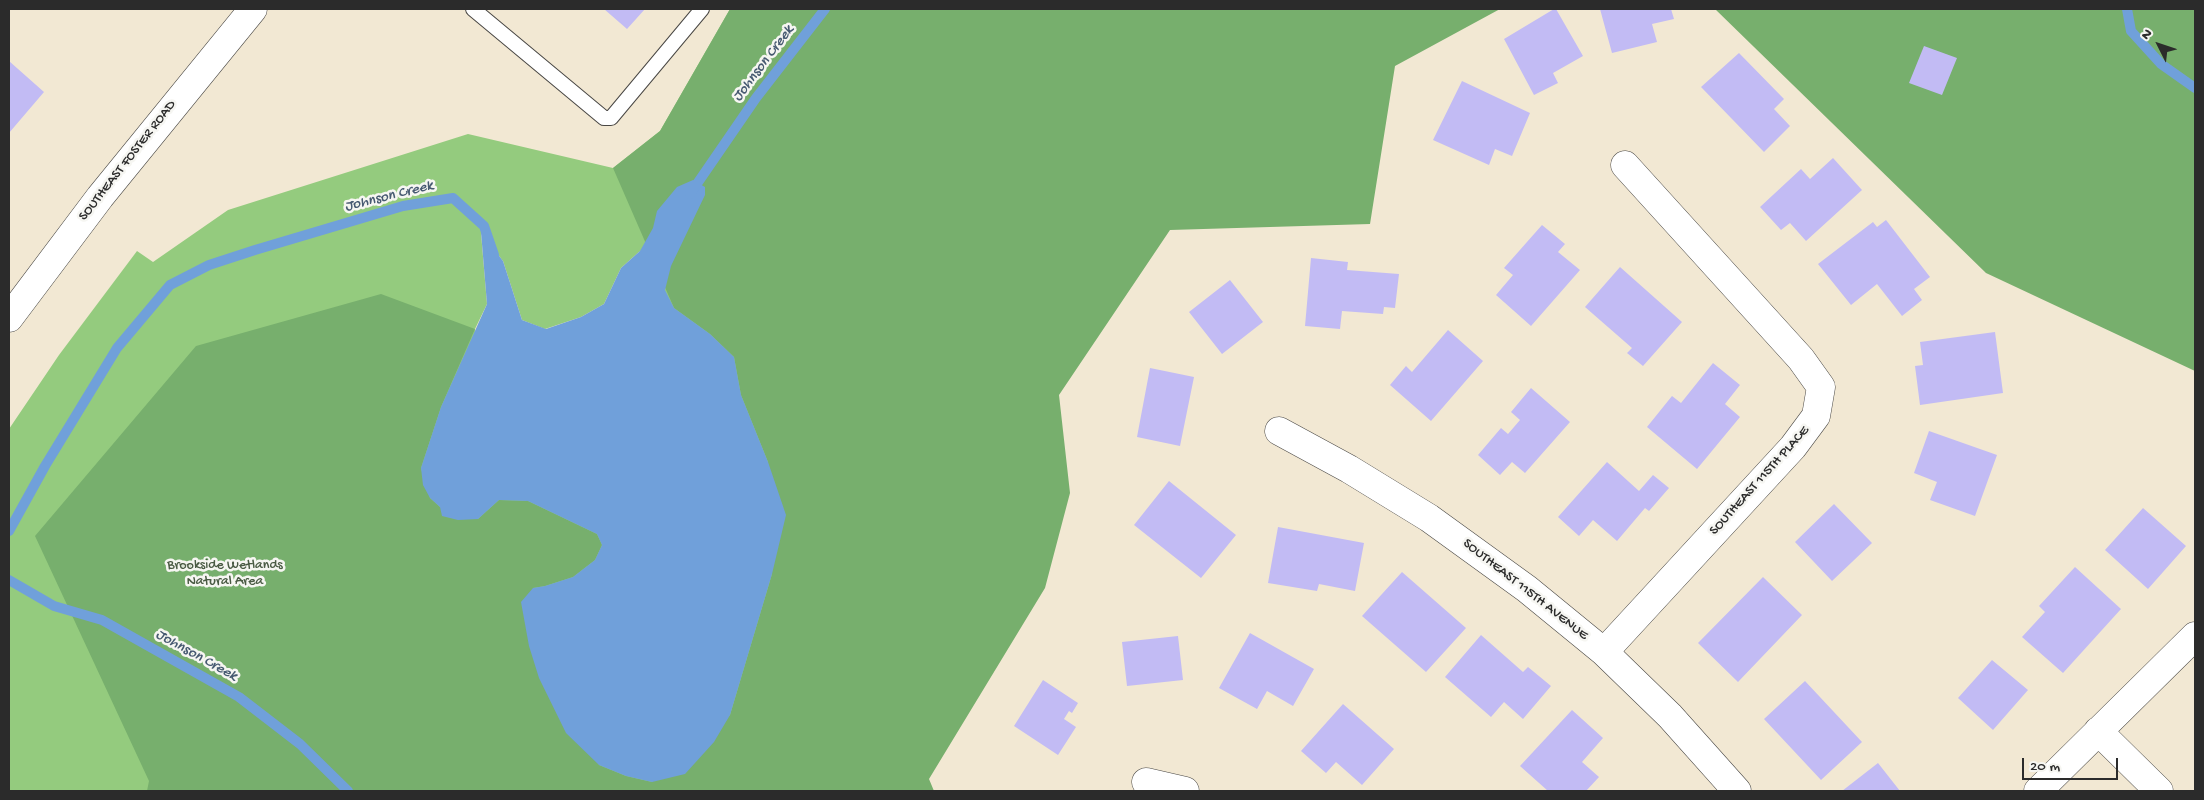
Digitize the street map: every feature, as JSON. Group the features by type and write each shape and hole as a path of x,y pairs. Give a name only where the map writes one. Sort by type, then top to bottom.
{"street":[{"name":"SOUTHEAST FOSTER ROAD","path":"9,318 100,197 253,9"},
{"name":"SOUTHEAST 115TH PLACE","path":"1604,652 1793,447 1816,416 1821,388 1801,359 1625,165"},
{"name":"SOUTHEAST 115TH AVENUE","path":"1279,431 1349,469 1429,518 1526,589 1604,652 1670,716 1737,791"},
{"path":"2038,791 2195,636"},
{"path":"2098,731 2159,791"},
{"path":"1146,782 1185,791"}],"lane":[{"path":"473,9 604,118 612,118 702,9"}],"green space":[{"name":"Brookside Wetlands Natural Area","path":"730,9 1073,208 840,791 9,791 9,429 59,355 137,251 153,262 228,210 468,134 613,168 660,131","holes":["481,233 503,261 522,320 545,329 581,317 604,304 621,268 640,251 499,500 475,329 487,304"]},
{"name":"Brookside Wetlands Natural Area","path":"730,9 1500,9 1395,66 1370,224 1170,230 1059,395 1070,493 1045,588 929,779 934,791 147,791 149,781 35,536 196,346 381,294 475,329 441,407 421,468 430,498 440,507 478,519 499,500 528,501 597,534 602,545 595,560 573,577 533,588 599,765 626,776 652,782 730,715 772,574 768,462 741,395 734,357 710,334 674,308 613,168 660,131"},
{"path":"1715,9 2195,9 2195,371 1986,273"}],"water":[{"path":"693,180 705,187 705,195 671,266 665,290 674,308 710,334 734,357 741,395 768,462 786,515 772,574 730,715 714,742 685,774 652,782 626,776 599,765 566,733 539,678 529,646 521,602 533,588 573,577 595,560 602,545 597,534 528,501 499,500 478,519 458,520 442,516 440,507 430,498 423,485 421,468 441,407 487,304 481,232 503,261 522,320 546,329 581,317 604,304 621,268 640,251 653,228 657,211 677,187"}],"building":[{"path":"604,9 645,9 627,29"},
{"path":"1556,9 1583,56 1553,73 1558,83 1534,95 1504,39"},
{"path":"1600,9 1671,9 1674,19 1652,24 1657,42 1612,53"},
{"path":"1924,46 1957,58 1942,95 1909,83"},
{"path":"1739,53 1784,99 1774,109 1790,126 1764,152 1701,87"},
{"path":"9,61 44,92 9,133"},
{"path":"1462,81 1530,113 1512,156 1495,149 1489,165 1433,140"},
{"path":"1833,158 1862,190 1806,241 1790,223 1781,230 1760,207 1801,169 1810,179"},
{"path":"1886,220 1930,277 1914,289 1922,300 1902,316 1877,284 1851,305 1818,264 1873,222 1877,227"},
{"path":"1542,225 1565,244 1558,252 1580,270 1531,326 1496,295 1513,275 1504,268"},
{"path":"1311,258 1348,262 1347,270 1399,274 1395,308 1384,307 1383,314 1342,311 1340,329 1305,326"},
{"path":"1620,267 1682,322 1643,366 1627,353 1632,348 1585,307"},
{"path":"1230,280 1263,322 1222,354 1189,312"},
{"path":"1448,330 1483,361 1431,421 1390,385 1406,366 1412,372"},
{"path":"1995,332 2003,393 1920,405 1915,366 1923,365 1920,342"},
{"path":"1713,363 1740,385 1725,404 1740,417 1697,469 1647,427 1672,396 1681,403"},
{"path":"1150,368 1194,377 1180,446 1137,437"},
{"path":"1531,388 1570,422 1525,473 1512,462 1500,475 1478,455 1501,428 1508,434 1520,420 1511,412"},
{"path":"1929,431 1997,455 1975,516 1930,500 1937,482 1914,473"},
{"path":"1607,462 1639,491 1653,475 1669,488 1649,511 1645,508 1617,541 1593,520 1579,536 1558,517"},
{"path":"1169,481 1236,535 1201,578 1134,525"},
{"path":"1834,504 1872,543 1832,581 1795,542"},
{"path":"2143,508 2186,546 2148,589 2105,550"},
{"path":"1278,527 1364,543 1355,591 1319,584 1317,591 1268,583"},
{"path":"2075,567 2121,609 2063,673 2022,637 2045,612 2039,606"},
{"path":"1402,572 1466,628 1426,672 1362,616"},
{"path":"1763,577 1802,615 1738,682 1698,643"},
{"path":"1250,633 1314,669 1293,706 1267,691 1257,709 1219,688"},
{"path":"1481,635 1523,672 1528,667 1551,686 1523,719 1504,702 1491,717 1445,677"},
{"path":"1178,636 1183,680 1127,686 1122,642"},
{"path":"1992,660 2028,690 1993,730 1958,698"},
{"path":"1043,680 1078,703 1072,713 1069,711 1064,719 1076,727 1058,755 1014,726"},
{"path":"1805,681 1862,742 1821,780 1764,719"},
{"path":"1343,704 1394,749 1362,785 1336,762 1326,773 1301,751"},
{"path":"1572,710 1603,738 1582,762 1599,777 1586,791 1548,791 1520,766"},
{"path":"1878,763 1900,791 1842,791"}],"waterway":[{"name":"Johnson Creek","path":"690,194 756,98 825,9"},
{"name":"Johnson Creek","path":"2127,9 2131,31 2161,64 2195,88"},
{"name":"Johnson Creek","path":"9,531 45,466 117,348 170,285 209,265 255,250 403,206 453,198 484,226 494,255"},
{"name":"Johnson Creek","path":"9,580 54,606 102,620 239,697 300,744 348,791"}]}
